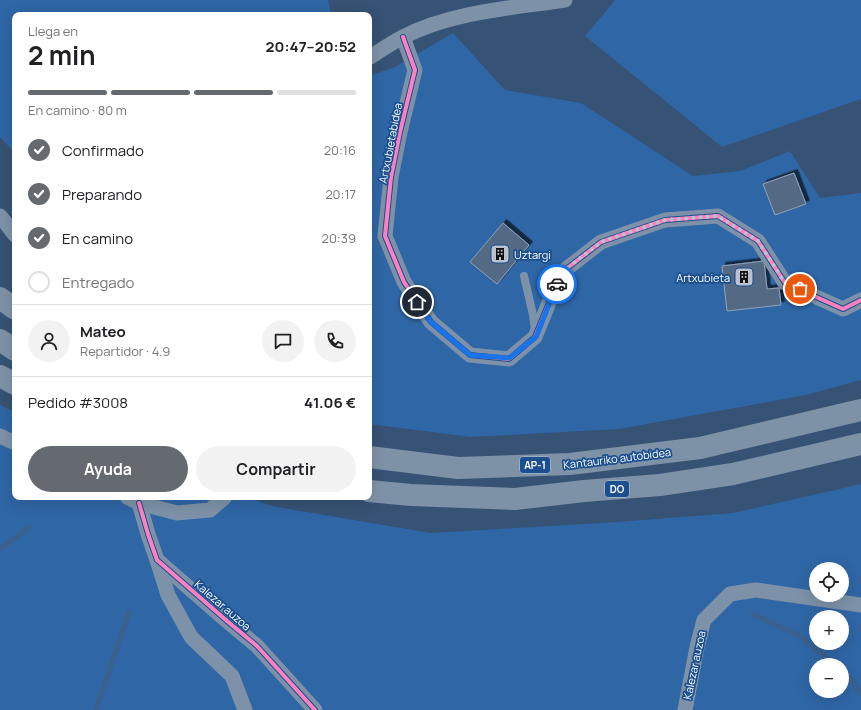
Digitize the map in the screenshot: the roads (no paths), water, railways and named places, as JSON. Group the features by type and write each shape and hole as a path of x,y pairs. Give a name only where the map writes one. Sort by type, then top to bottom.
{"highway":[{"path":"0,298 12,307"},
{"path":"0,340 12,348"},
{"path":"0,376 12,382"},
{"name":"Kantauriko autobidea","path":"372,457 458,468 570,464 700,448 861,410"},
{"name":"DO","path":"372,491 410,495 516,498 660,485 733,474 861,444"}],"street":[{"path":"372,56 403,37 434,24 466,15 565,0"},
{"name":"Artxubietabidea","path":"403,37 415,70 391,177 385,236 404,282 431,322 470,355 509,358 536,337"},
{"path":"0,216 12,231"},
{"path":"536,337 561,273 601,242 665,220 718,216 758,241 785,283 843,309 861,300"},
{"path":"0,436 12,442"},
{"name":"Kalezar auzoa","path":"133,500 177,513 210,510 222,500"},
{"name":"Kalezar auzoa","path":"133,500 148,534 168,595 191,637 232,676 245,710"},
{"name":"Kalezar auzoa","path":"157,560 257,646 315,710"},
{"name":"Kalezar auzoa","path":"685,710 697,647 704,620 730,594 756,590 861,605"}],"lane":[{"path":"524,276 533,314 536,337"}],"waterway":[{"path":"0,549 28,528"},
{"path":"96,710 129,612"},
{"path":"753,614 800,636 827,658"},
{"path":"849,676 861,694"}],"place":[{"name":"Uztargi","path":"500,254"},
{"name":"Artxubieta","path":"744,277"}]}
